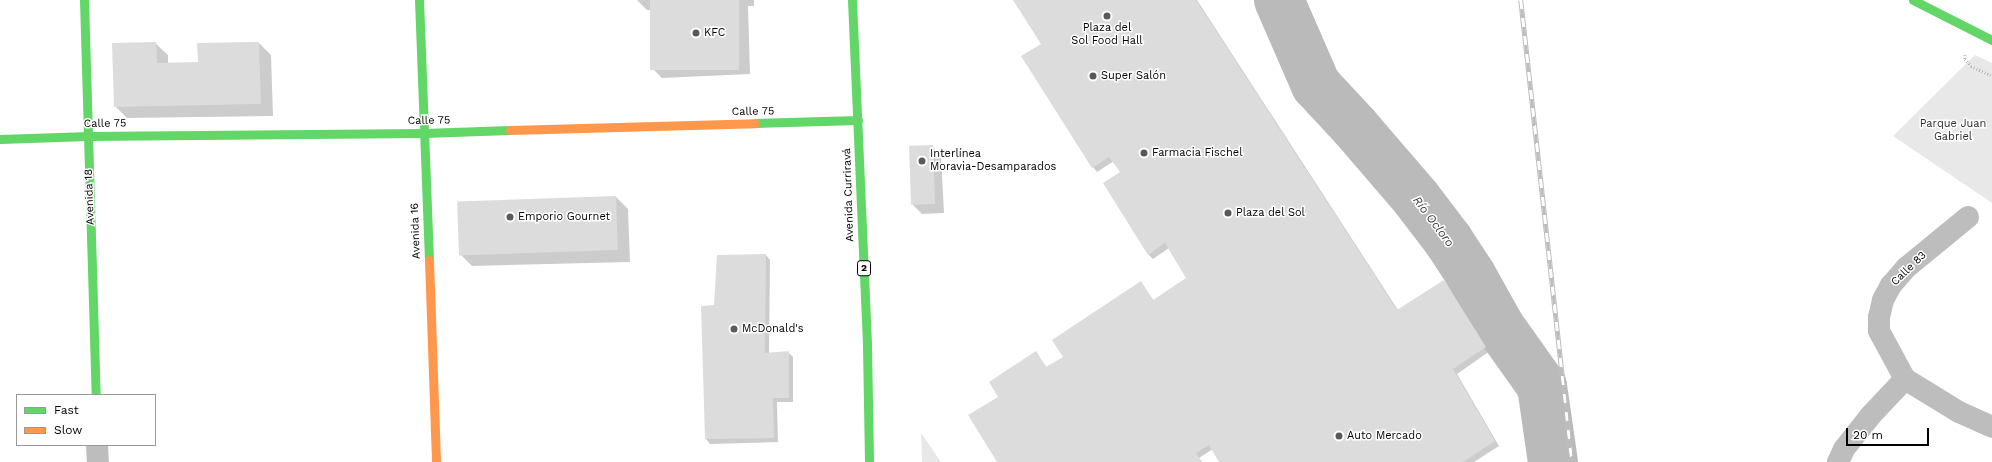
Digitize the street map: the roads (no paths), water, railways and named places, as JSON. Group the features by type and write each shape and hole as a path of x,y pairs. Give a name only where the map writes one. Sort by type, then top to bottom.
{"main road":[{"name":"Avenida 18","path":"84,0 96,394"},
{"name":"Avenida 16","path":"419,0 436,462"},
{"name":"Avenida Curriravá","path":"852,0 866,346 868,462"},
{"path":"1914,0 1992,40"},
{"name":"Calle 75","path":"0,139 88,136 424,133 858,120"}],"street":[{"name":"Calle 83","path":"1905,379 1879,331 1879,317 1883,300 1891,285 1906,268 1968,217"},
{"path":"1838,462 1844,449 1871,415 1905,379 1959,412 1992,427"},
{"path":"97,446 98,462"}],"waterway":[{"name":"Río Ocloro","path":"1279,0 1316,85 1355,127 1416,198 1448,240 1471,275 1500,327 1542,386 1553,462"}],"railway":[{"path":"1521,0 1572,462"}],"place":[{"name":"Plaza del Sol Food Hall","path":"1107,16"},
{"name":"KFC","path":"696,33"},
{"name":"Super Salón","path":"1093,76"},
{"name":"Farmacia Fischel","path":"1144,153"},
{"name":"Interlínea Moravia-Desamparados","path":"922,161"},
{"name":"Plaza del Sol","path":"1228,213"},
{"name":"Emporio Gournet","path":"510,217"},
{"name":"McDonald's","path":"734,329"},
{"name":"Auto Mercado","path":"1339,436"}],"park label":[{"name":"Parque Juan Gabriel","path":"1953,131"}]}
